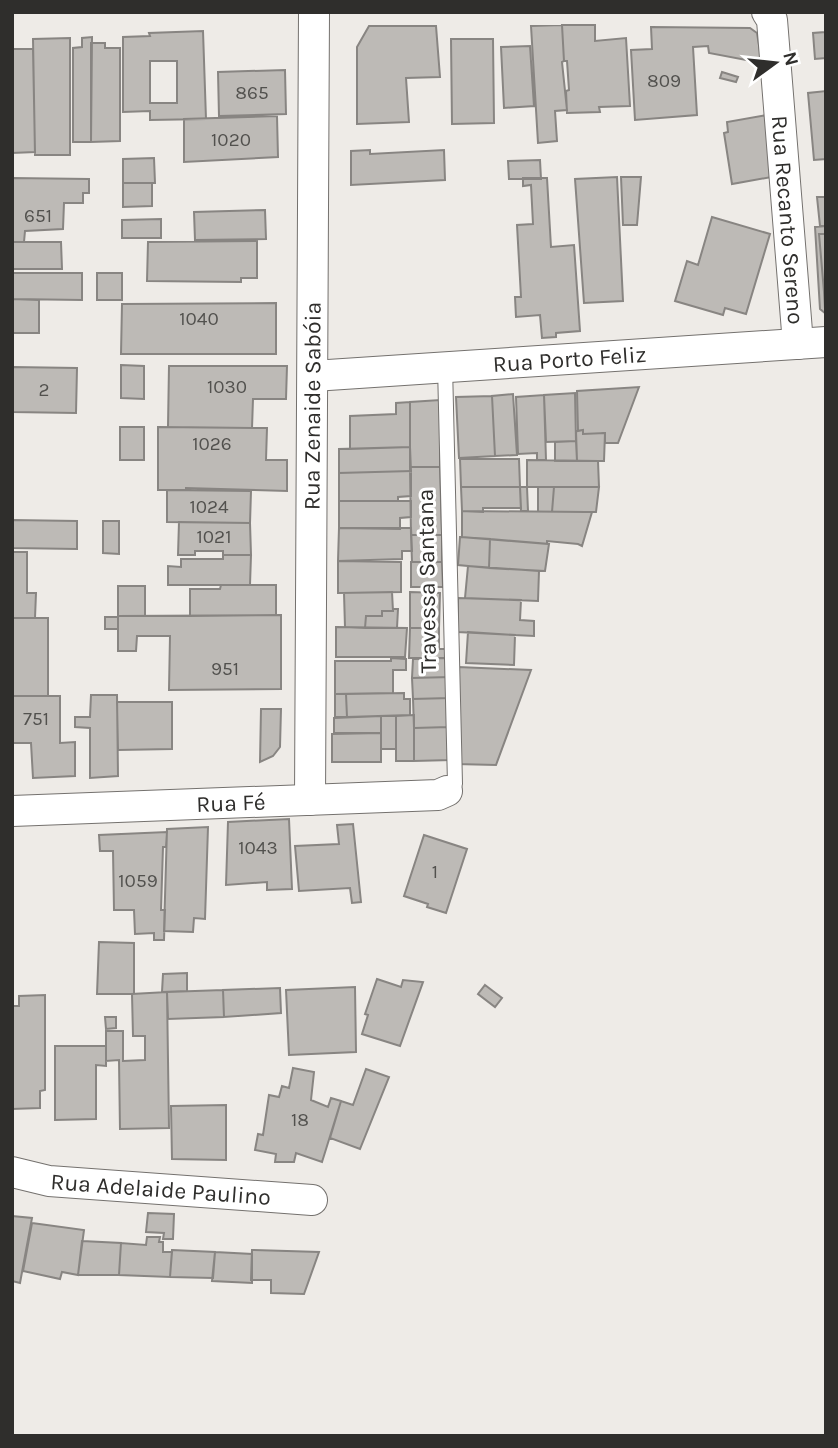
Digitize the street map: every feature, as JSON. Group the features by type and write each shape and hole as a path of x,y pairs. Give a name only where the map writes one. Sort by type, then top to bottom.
{"street":[{"name":"Rua Zenaide Sabóia","path":"310,800 314,12"},
{"name":"Rua Recanto Sereno","path":"767,12 772,20 812,343"},
{"name":"Rua Porto Feliz","path":"313,376 812,343"},
{"name":"Rua Fé","path":"12,811 438,796 447,791"},
{"name":"Rua Adelaide Paulino","path":"12,1172 48,1181 312,1200"}],"lane":[{"name":"Travessa Santana","path":"445,366 455,784 447,791"}],"building":[{"path":"562,25 595,25 595,41 626,38 630,106 599,107 600,112 567,113 566,91 569,90"},
{"path":"562,25 562,62 567,110 555,111 557,141 538,143 531,26"},
{"path":"825,25 826,58 815,59 813,33 825,32"},
{"path":"369,26 436,26 440,77 406,78 409,122 357,124 357,47"},
{"path":"651,27 750,28 757,33 762,63 709,53 708,46 693,47 697,115 635,120 631,50 652,49"},
{"path":"203,31 206,119 150,120 150,111 123,112 123,37 150,36 149,33","holes":["150,61 177,61 177,103 150,103"]},
{"path":"92,37 91,142 73,142 73,48 82,47 82,38"},
{"path":"70,38 70,155 35,155 33,39"},
{"path":"451,39 493,39 494,123 452,124"},
{"path":"91,43 105,43 105,48 120,48 120,141 91,142"},
{"path":"530,46 534,106 504,108 501,47"},
{"path":"12,49 33,49 35,152 12,153"},
{"path":"285,70 286,114 219,116 218,72"},
{"path":"722,72 738,77 736,82 720,78"},
{"path":"826,91 826,159 814,160 808,93"},
{"path":"767,115 777,176 732,184 724,133 728,132 727,122"},
{"path":"277,116 278,157 184,162 184,119"},
{"path":"370,150 370,154 444,150 445,180 351,185 351,151"},
{"path":"154,158 155,183 123,183 123,159"},
{"path":"540,160 541,179 509,179 508,161"},
{"path":"617,177 623,301 584,303 575,179"},
{"path":"621,177 641,177 637,225 623,225"},
{"path":"12,178 89,179 89,193 83,193 83,203 64,203 63,229 25,231 24,242 12,242"},
{"path":"523,178 547,178 551,247 574,245 580,331 556,333 556,337 542,338 540,315 516,317 515,297 521,297 517,225 533,224 531,185 523,186"},
{"path":"123,183 152,183 152,206 123,207"},
{"path":"817,197 826,197 826,226 820,226"},
{"path":"265,210 266,239 195,240 194,212"},
{"path":"712,217 770,234 746,314 725,308 723,315 675,301 687,261 698,265"},
{"path":"161,219 161,238 122,238 122,220"},
{"path":"826,226 826,234 819,234 826,314 820,309 815,227"},
{"path":"819,234 826,234 825,309 824,292"},
{"path":"257,241 257,278 241,278 241,282 147,281 148,242"},
{"path":"12,242 61,242 62,269 12,269"},
{"path":"12,273 82,273 82,300 12,299"},
{"path":"97,273 122,273 122,300 97,300"},
{"path":"12,299 39,300 39,333 12,333"},
{"path":"276,303 276,354 121,354 122,304"},
{"path":"121,365 144,366 144,399 121,398"},
{"path":"169,366 287,366 286,399 253,399 252,428 168,427"},
{"path":"12,367 77,368 76,413 12,412"},
{"path":"639,387 618,443 605,443 605,433 583,434 583,430 578,431 577,391"},
{"path":"575,393 576,441 546,442 544,395"},
{"path":"513,394 517,455 495,456 492,396"},
{"path":"544,395 546,460 537,460 537,453 518,454 516,397"},
{"path":"492,396 495,456 459,458 456,397"},
{"path":"440,400 440,467 410,467 410,402"},
{"path":"410,402 410,447 350,449 350,416 396,414 396,403"},
{"path":"120,427 144,427 144,460 120,460"},
{"path":"158,427 267,428 266,460 287,460 287,491 186,488 158,490"},
{"path":"583,430 583,434 605,433 604,461 577,461 576,431"},
{"path":"576,441 577,461 555,461 555,442"},
{"path":"410,447 411,471 339,473 339,449"},
{"path":"460,459 519,459 520,487 461,487"},
{"path":"527,460 598,461 599,487 527,487"},
{"path":"410,467 440,467 442,535 411,535"},
{"path":"411,471 411,496 398,497 398,501 339,501 339,473"},
{"path":"461,487 520,487 521,508 462,511"},
{"path":"520,487 527,487 528,511 521,511"},
{"path":"538,487 554,487 552,512 538,512"},
{"path":"554,487 599,487 596,512 552,512"},
{"path":"167,490 251,491 250,523 167,522"},
{"path":"339,501 411,501 411,517 400,518 400,529 339,528"},
{"path":"462,511 592,512 582,546 547,541 547,544 462,537"},
{"path":"12,520 77,521 77,549 12,548"},
{"path":"103,521 119,521 119,554 103,553"},
{"path":"179,522 250,523 251,555 195,551 195,555 178,555"},
{"path":"339,528 411,528 412,551 402,551 402,559 338,561"},
{"path":"411,535 442,535 442,562 412,562"},
{"path":"460,537 490,539 489,568 458,565"},
{"path":"490,539 549,544 545,571 489,568"},
{"path":"12,552 27,552 27,593 36,593 35,618 12,618"},
{"path":"223,555 251,555 250,585 168,585 168,566 181,567 181,559 223,559"},
{"path":"338,561 401,562 401,592 338,593"},
{"path":"411,562 442,562 443,587 411,587"},
{"path":"468,566 539,571 538,601 465,598"},
{"path":"221,585 276,585 276,615 190,616 190,589 220,589"},
{"path":"118,586 145,586 145,616 118,616"},
{"path":"392,592 393,611 382,611 382,616 366,616 365,628 345,627 344,593"},
{"path":"410,592 440,593 439,628 410,628"},
{"path":"458,598 521,600 520,620 534,621 534,636 458,632"},
{"path":"398,609 397,628 365,628 366,616 382,616 382,611"},
{"path":"281,615 281,689 169,690 170,636 137,636 136,651 118,651 118,616"},
{"path":"105,617 118,617 118,629 105,629"},
{"path":"12,618 48,618 48,696 12,696"},
{"path":"336,627 407,628 405,657 336,657"},
{"path":"410,628 439,628 439,649 449,649 449,658 409,658"},
{"path":"468,632 515,635 514,665 466,663"},
{"path":"391,658 406,659 406,670 393,670 393,693 335,694 335,661 391,661"},
{"path":"449,658 450,677 412,678 413,659"},
{"path":"458,667 531,670 496,765 456,764"},
{"path":"450,677 450,698 413,699 412,678"},
{"path":"404,693 404,699 410,699 410,715 347,717 346,694"},
{"path":"335,694 346,694 347,717 335,717"},
{"path":"91,695 117,695 118,776 90,778 90,728 75,727 75,717 90,717"},
{"path":"12,696 60,696 60,743 75,742 75,776 33,778 31,743 12,743"},
{"path":"449,698 449,727 414,728 413,699"},
{"path":"117,702 172,702 172,749 118,750"},
{"path":"261,709 281,709 280,747 273,756 260,762"},
{"path":"414,715 414,761 396,761 396,716"},
{"path":"381,716 396,716 396,749 381,749"},
{"path":"381,716 381,733 334,733 334,718"},
{"path":"449,727 451,760 414,761 414,728"},
{"path":"381,733 381,762 332,762 332,734"},
{"path":"289,819 292,889 267,890 267,882 226,885 228,822"},
{"path":"353,824 361,902 352,903 350,888 299,891 295,846 339,844 337,825"},
{"path":"208,827 205,919 194,918 193,932 164,931 167,829"},
{"path":"167,832 166,847 163,847 161,910 165,910 164,940 154,940 154,933 135,934 134,910 114,910 113,851 100,851 99,835"},
{"path":"424,835 467,849 446,913 404,896"},
{"path":"99,942 134,943 134,994 97,994"},
{"path":"187,973 187,991 162,992 163,974"},
{"path":"377,979 401,987 403,980 423,982 400,1046 362,1034 368,1015 365,1014"},
{"path":"485,985 502,998 495,1007 478,994"},
{"path":"355,987 356,1052 289,1055 286,990"},
{"path":"280,988 281,1013 224,1017 223,990"},
{"path":"223,990 224,1017 168,1019 167,992"},
{"path":"167,992 169,1128 120,1129 119,1060 106,1061 106,1031 123,1031 123,1061 145,1060 145,1036 133,1036 132,994"},
{"path":"45,995 45,1090 40,1091 40,1108 12,1109 12,1006 19,1006 19,996"},
{"path":"105,1017 116,1017 116,1028 106,1029"},
{"path":"55,1046 106,1046 106,1066 96,1065 96,1119 55,1120"},
{"path":"293,1068 314,1072 311,1100 328,1107 331,1098 341,1101 322,1162 296,1153 294,1162 275,1162 276,1154 255,1150 258,1134 263,1135 269,1095 279,1097 282,1086 289,1088"},
{"path":"366,1069 389,1077 360,1149 330,1138 341,1101 353,1105"},
{"path":"226,1105 226,1160 172,1159 171,1106"},
{"path":"148,1213 174,1214 173,1239 163,1239 164,1233 146,1232"},
{"path":"12,1216 32,1218 20,1283 12,1281"},
{"path":"32,1223 84,1230 78,1275 62,1272 60,1279 23,1271"},
{"path":"147,1237 160,1237 163,1252 172,1252 170,1277 119,1275 121,1243 146,1245"},
{"path":"82,1241 121,1243 119,1275 78,1275"},
{"path":"172,1250 215,1252 213,1278 170,1277"},
{"path":"252,1250 319,1252 304,1294 271,1293 271,1280 251,1280"},
{"path":"215,1252 252,1254 252,1283 212,1281"}]}
